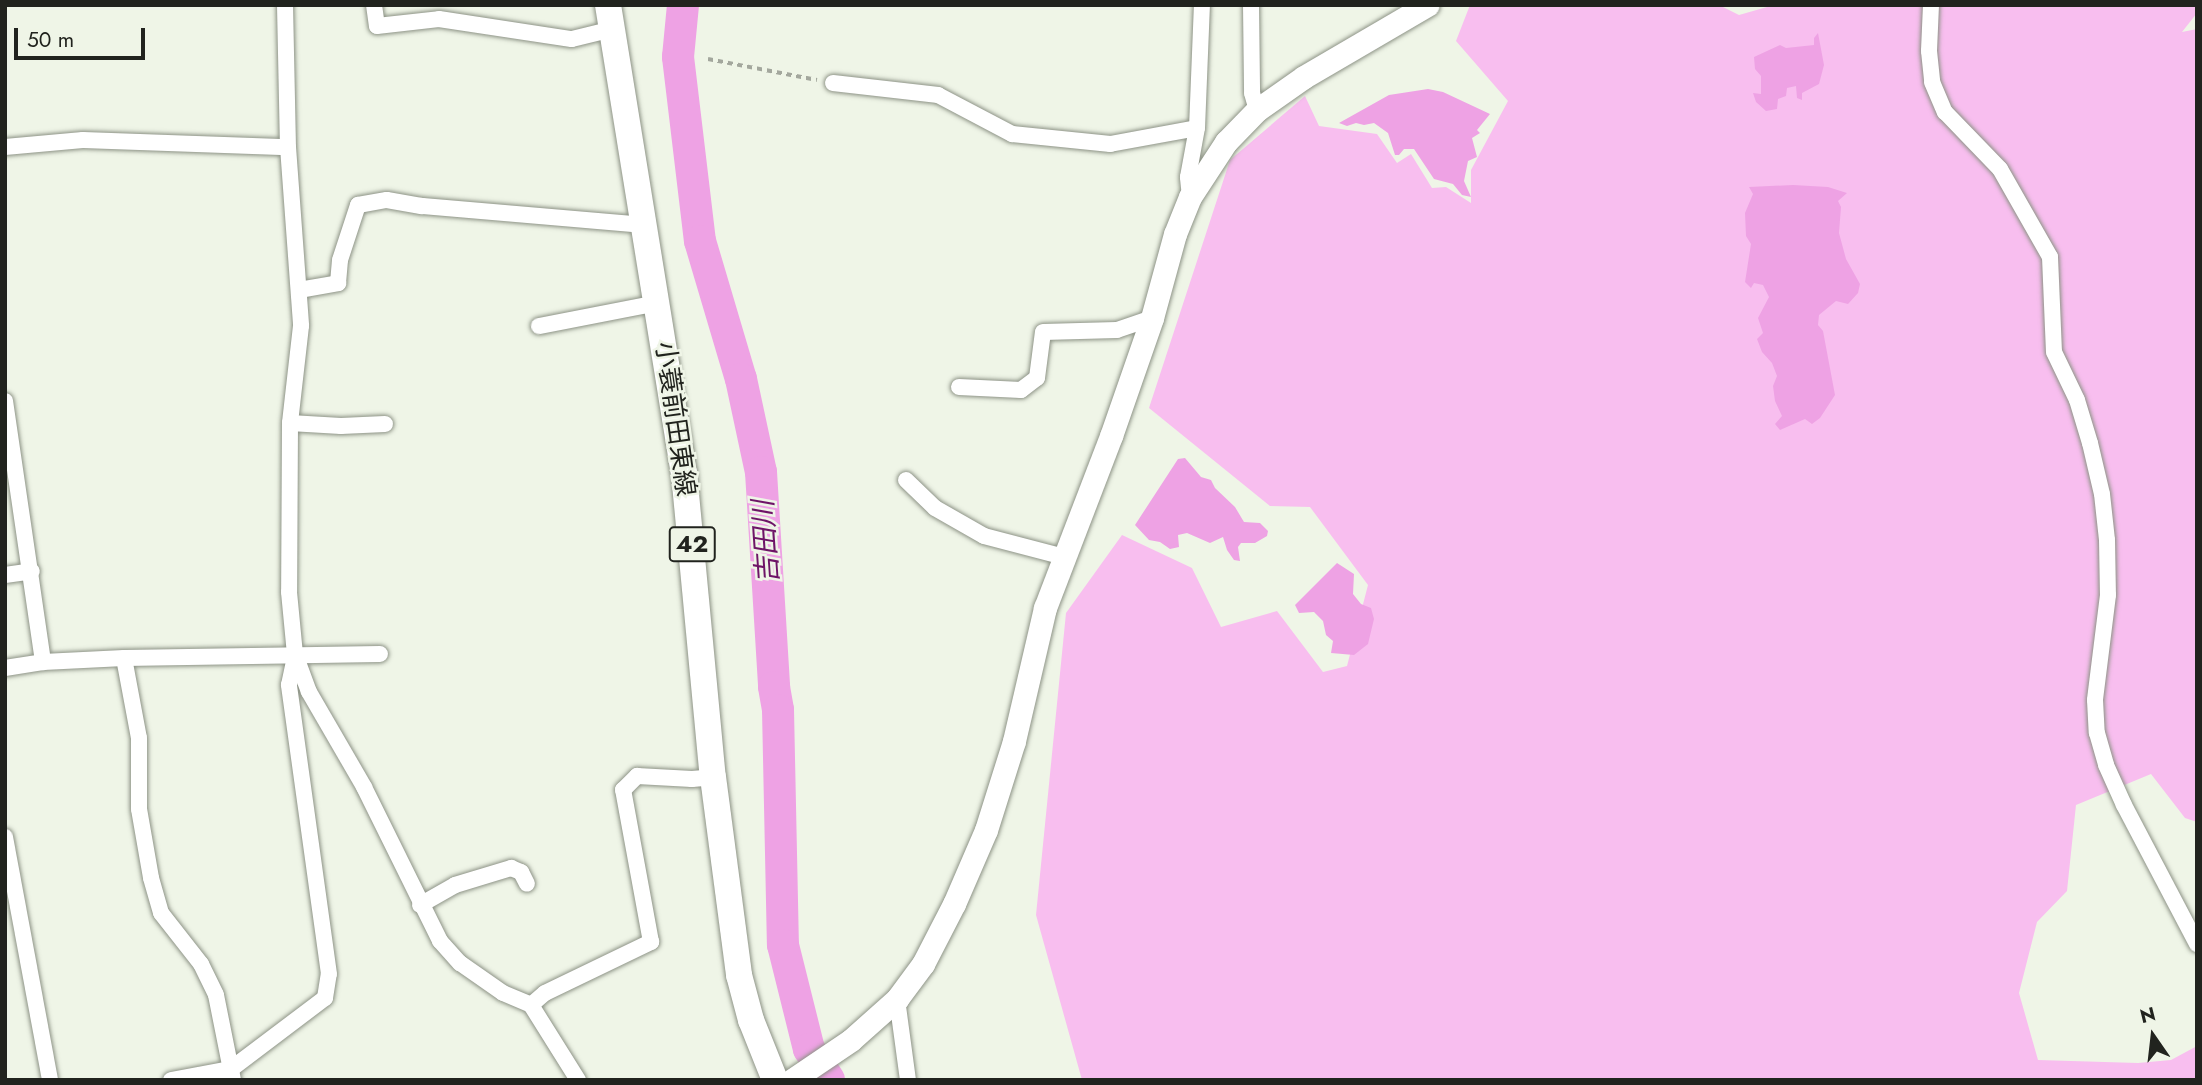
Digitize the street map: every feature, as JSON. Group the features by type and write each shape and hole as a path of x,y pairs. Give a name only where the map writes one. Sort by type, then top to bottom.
{"main road":[{"name":"小蓑前田東線","path":"610,17 684,473 713,777 738,975 751,1020 775,1080"}],"street":[{"path":"295,5 285,6 288,147 299,290 298,364 290,423 289,592 295,654 309,692 364,787 440,941 460,963 503,993 531,1005 578,1080"},
{"path":"374,5 377,26 439,19 572,39 610,17"},
{"path":"1190,197 1188,177 1197,128 1202,5"},
{"path":"1251,5 1252,93 1257,110"},
{"path":"801,1074 851,1040 897,999 923,964 986,830 1014,741 1045,608 1111,436 1152,318 1175,234 1190,197 1226,142 1257,110 1304,77 1427,5"},
{"path":"1931,5 1929,51 1932,82 1945,111 2000,169 2050,257 2054,352 2077,400 2090,443 2102,494 2107,540 2108,596 2095,700 2097,733 2106,765 2124,805 2197,944"},
{"path":"833,83 938,95 1012,134 1110,144 1197,128"},
{"path":"5,147 83,140 288,147"},
{"path":"299,290 338,283 340,260 358,205 387,200 642,225"},
{"path":"538,326 657,303"},
{"path":"959,387 1021,390 1037,378 1042,332 1117,330 1152,318"},
{"path":"5,401 32,571 43,662"},
{"path":"290,423 341,426 385,424"},
{"path":"906,480 935,508 984,536 1064,557"},
{"path":"5,575 32,571"},
{"path":"171,1080 232,1074 325,998 329,974 289,685 295,654"},
{"path":"5,668 43,662 124,658 380,654"},
{"path":"124,658 139,738 139,809 151,878 161,913 201,964 216,995 232,1074"},
{"path":"531,1005 545,993 651,942 623,790 637,776 713,777"},
{"path":"5,837 50,1080"},
{"path":"420,905 455,885 511,868 521,872 527,884"},
{"path":"897,999 908,1080"}],"path":[{"path":"708,59 833,83"}],"shaded area":[{"path":"1470,5 1719,5 1739,15 1774,5 2197,5 2197,13 2182,32 2197,29 2197,822 2185,818 2151,774 2076,805 2067,891 2037,922 2019,993 2038,1060 2138,1063 2171,1060 2197,1046 2197,1080 1082,1080 1036,915 1066,613 1122,535 1192,568 1221,627 1277,611 1323,672 1347,666 1368,585 1310,507 1270,506 1149,408 1230,160 1305,96 1319,126 1377,134 1397,163 1411,154 1432,188 1446,187 1471,203 1471,170 1508,101 1456,41"},
{"path":"1818,33 1824,65 1819,84 1802,93 1802,100 1797,98 1796,86 1787,88 1786,96 1778,99 1777,109 1766,111 1756,102 1753,93 1761,94 1761,76 1755,69 1754,57 1780,45 1786,48 1814,45 1814,38"},
{"path":"1428,89 1443,92 1490,114 1477,130 1480,133 1472,138 1477,157 1468,161 1464,181 1471,197 1462,195 1453,184 1434,179 1414,149 1404,149 1399,155 1395,155 1388,133 1374,123 1347,126 1339,123 1389,95"},
{"path":"1749,187 1828,187 1847,193 1838,201 1841,207 1839,233 1846,259 1860,284 1858,293 1848,304 1836,301 1819,315 1818,325 1823,331 1835,395 1820,418 1812,424 1805,419 1780,430 1775,424 1782,416 1775,401 1773,386 1777,376 1757,339 1763,333 1758,318 1769,297 1763,285 1754,283 1751,288 1745,282 1751,244 1746,236 1745,213 1753,194"},
{"path":"1185,458 1201,477 1211,480 1215,488 1235,507 1244,522 1260,523 1268,531 1267,536 1255,543 1241,543 1238,547 1240,561 1234,560 1223,537 1210,543 1187,533 1178,535 1179,547 1170,549 1160,542 1149,540 1135,525 1178,459"},
{"path":"1337,563 1354,574 1353,594 1361,604 1371,608 1374,619 1368,644 1354,655 1331,653 1333,641 1326,635 1323,621 1314,612 1299,613 1295,605"}],"waterway":[{"name":"吉田川","path":"683,5 678,57 700,241 741,379 761,472 774,687 778,710 783,945 809,1049 829,1080"}]}
